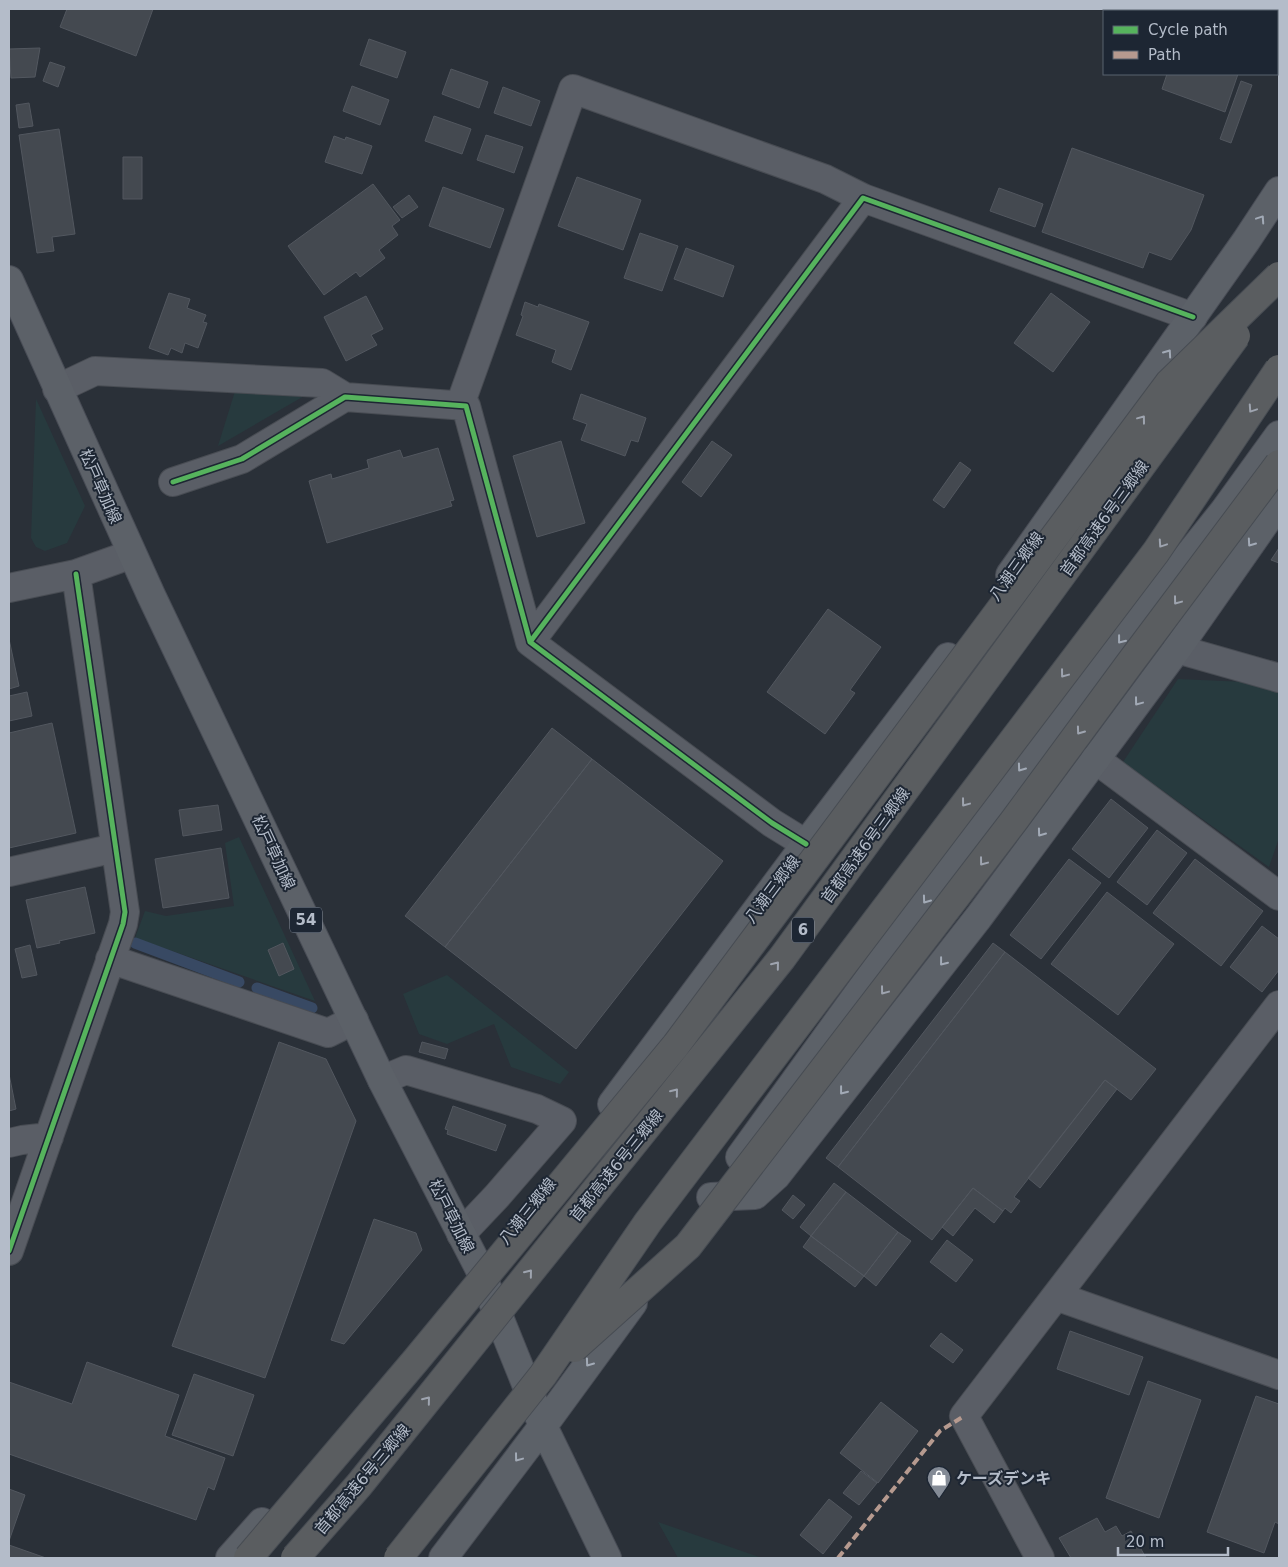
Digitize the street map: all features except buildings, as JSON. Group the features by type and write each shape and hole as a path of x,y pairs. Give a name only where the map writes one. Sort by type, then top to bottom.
{"highway":[{"path":"248,1558 416,1360 676,1045 1169,383 1279,277"},
{"name":"首都高速6号三郷線","path":"295,1558 359,1485 782,958 1279,277"},
{"path":"398,1558 543,1375 648,1222 1156,552 1279,369"},
{"path":"543,1375 688,1246 1013,822 1279,464"}],"main road":[{"name":"八潮三郷線","path":"230,1558 420,1343 602,1117 806,844 998,592 1193,317 1279,191"},
{"name":"松戸草加線","path":"9,280 132,554 382,1080 480,1270 543,1426 607,1558"},
{"path":"443,1558 712,1197 1027,760 1224,511 1279,436"},
{"path":"712,1197 755,1195 776,1176 978,918 1178,649 1279,503"}],"street":[{"path":"460,405 573,89 825,179 863,198 1193,317"},
{"path":"530,642 863,198"},
{"path":"57,389 95,371 322,383 345,397 466,406 530,642 764,817 806,844"},
{"path":"173,482 242,459 345,397"},
{"path":"9,588 76,574 132,554"},
{"path":"9,1252 123,924 125,912 76,574"},
{"path":"1178,649 1279,678"},
{"path":"1095,759 1279,896"},
{"path":"9,872 115,848"},
{"path":"110,959 328,1032 354,1020"},
{"path":"1040,1558 964,1416 1279,1005"},
{"path":"382,1080 406,1070 537,1108 562,1121 497,1196 461,1234"},
{"path":"9,1143 49,1137"},
{"path":"1056,1296 1279,1375"}],"green space":[{"path":"236,388 311,392 218,446"},
{"path":"36,399 85,506 67,543 45,551 36,547 31,538"},
{"path":"1178,679 1246,682 1279,693 1279,838 1269,867 1123,762"},
{"path":"239,837 315,1001 135,938 145,911 166,916 234,906 225,843"},
{"path":"447,975 569,1072 560,1084 511,1067 494,1024 447,1044 419,1034 403,994"},
{"path":"658,1522 762,1558 678,1558"}],"waterway":[{"path":"135,943 239,982"},
{"path":"257,988 312,1008"}],"marked path":[{"path":"838,1558 940,1431 964,1416"}],"cycle path":[{"path":"530,642 863,198 1193,317"},
{"path":"173,482 242,459 345,397 466,406 530,642 772,823 806,844"},
{"path":"9,1251 123,924 125,912 76,574"}],"place":[{"name":"ケーズデンキ","path":"939,1499"}]}
